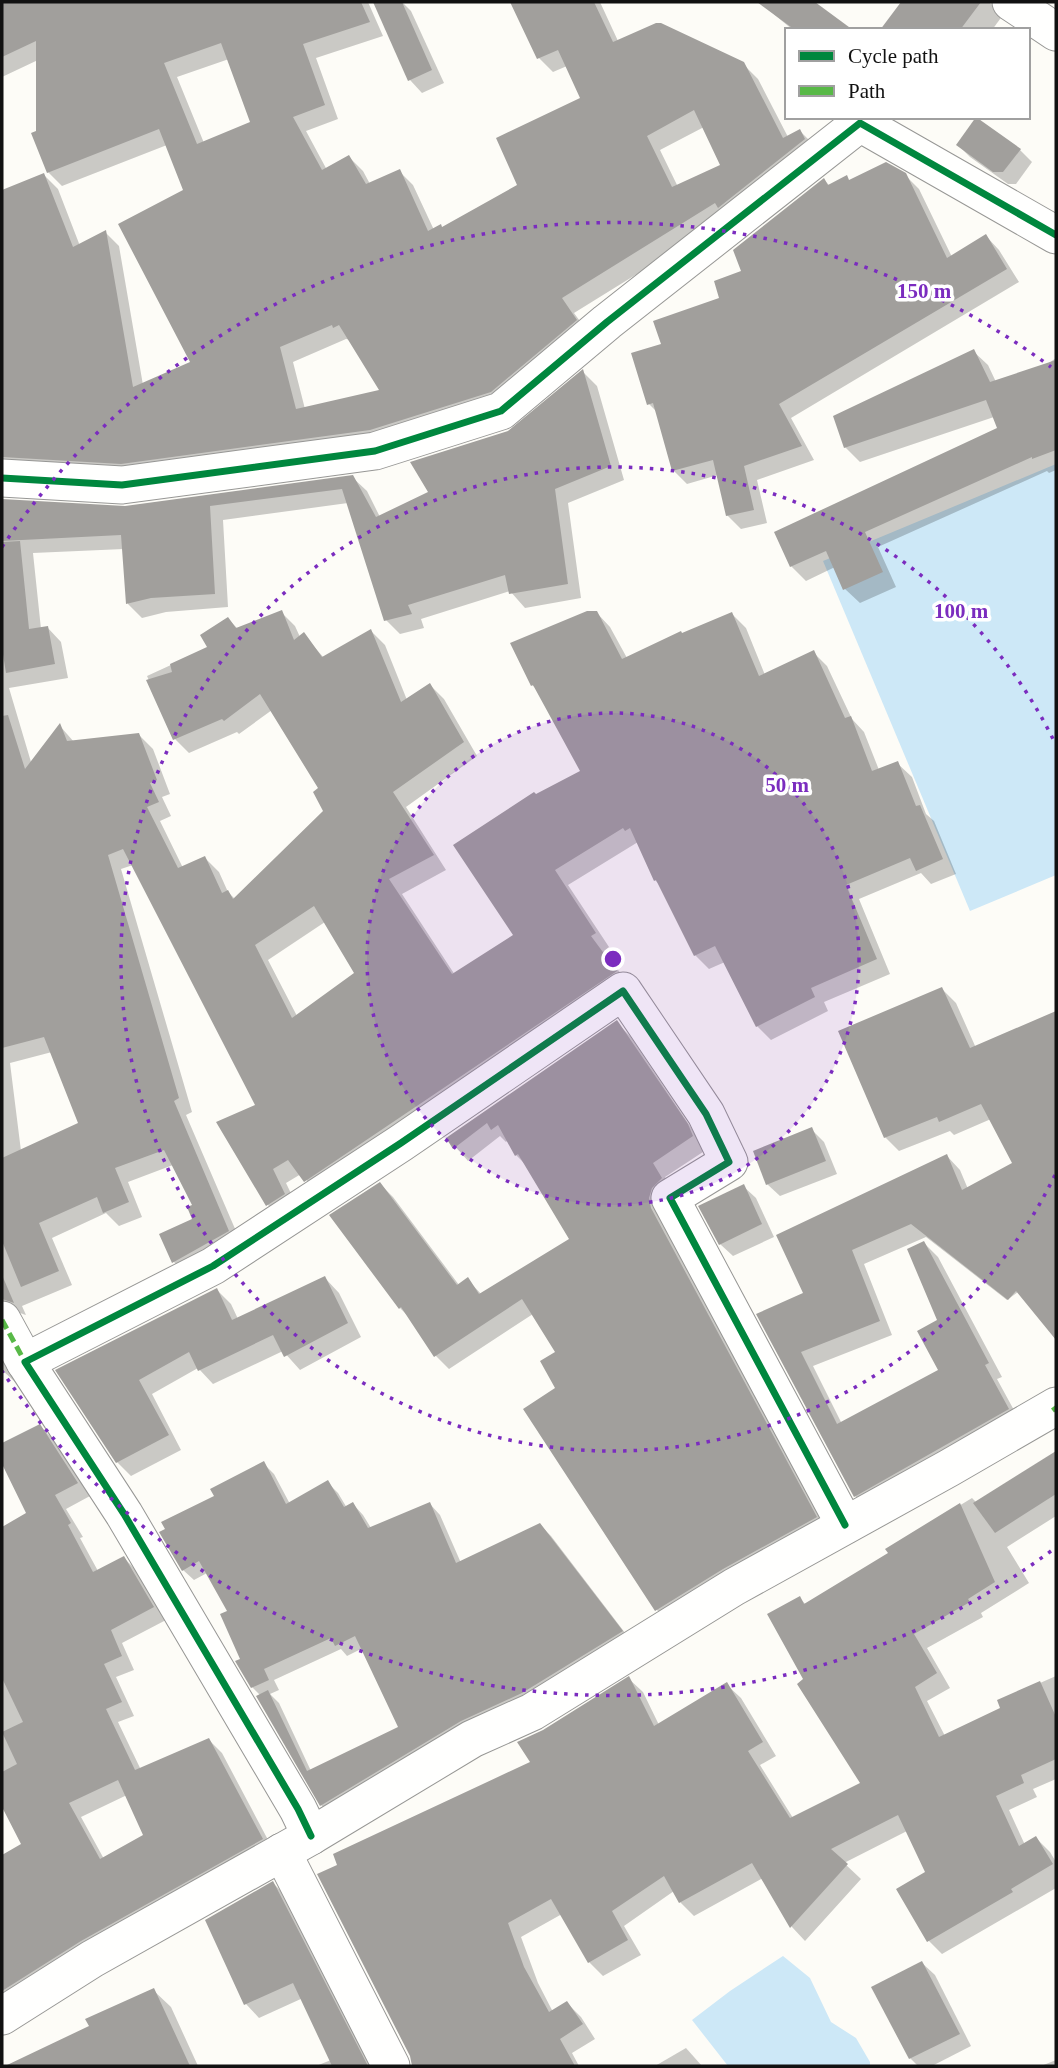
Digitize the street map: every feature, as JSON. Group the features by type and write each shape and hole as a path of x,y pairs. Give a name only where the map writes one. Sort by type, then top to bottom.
{"street":[{"path":"1011,2 1056,32"},
{"path":"2,478 135,484 375,451 501,411 607,322 860,124 1056,235"},
{"path":"25,1362 213,1266 401,1143 623,991 706,1114 729,1163 670,1198 845,1525"},
{"path":"2,1320 25,1362 124,1514 285,1786 297,1844 391,2066"},
{"path":"2,2016 92,1959 297,1844 472,1739 532,1712 734,1587 1055,1408"}],"water":[{"path":"1056,464 1056,875 970,911 823,561"},
{"path":"783,1956 810,1978 831,2022 856,2038 870,2066 728,2066 692,2020"}],"building":[{"path":"2,2 361,2 370,22 303,44 325,105 293,117 322,170 349,155 366,184 400,169 428,231 441,224 442,227 517,185 496,138 580,98 558,50 537,59 510,2 594,2 613,42 661,23 744,62 783,138 800,129 805,139 718,208 715,203 562,298 577,320 491,392 370,430 121,464 2,457 2,190 44,173 73,247 106,230 133,387 190,362 118,224 183,190 159,129 47,173 31,133 36,131 36,41 2,57","holes":["221,43 250,122 197,144 164,63","694,110 720,165 672,187 647,136","332,325 333,328 339,325 379,390 296,409 280,347"]},
{"path":"373,2 402,2 432,70 408,81"},
{"path":"757,2 815,2 850,28 792,28"},
{"path":"901,2 981,2 962,28 882,28"},
{"path":"975,119 979,119 1021,149 1003,172 993,172 956,145"},
{"path":"886,162 906,173 947,258 986,234 1007,269 779,404 802,446 744,466 754,510 726,516 713,460 672,471 653,403 647,405 631,353 661,344 653,321 719,298 714,281 741,271 733,250 824,178 828,185 847,175 849,180"},
{"path":"974,349 990,382 1056,360 1056,450 1032,457 865,532 883,572 843,590 826,551 790,567 774,532 997,428 986,400 844,448 833,416"},
{"path":"583,369 611,466 555,489 568,584 509,594 505,575 408,605 412,614 384,621 342,489 210,506 215,594 151,598 126,604 121,535 2,541 2,499 125,506 353,475 376,517 428,492 410,462 508,431"},
{"path":"20,541 29,629 48,626 55,664 6,673 2,648 2,542"},
{"path":"282,610 294,640 304,632 322,657 371,629 401,702 430,683 464,742 393,792 434,855 389,879 452,974 513,935 453,845 534,792 536,794 580,771 533,685 531,686 510,643 587,611 597,611 622,659 681,631 682,633 732,612 759,676 814,650 845,718 851,716 872,771 898,761 916,806 920,805 943,859 916,871 910,858 846,885 877,959 811,988 815,997 756,1027 715,946 694,956 656,880 654,881 630,828 625,831 623,828 555,870 596,933 591,936 617,971 304,1182 288,1160 273,1169 285,1194 266,1206 216,1122 255,1105 123,849 108,855 179,1098 174,1101 229,1231 172,1263 159,1234 192,1219 187,1207 192,1205 164,1150 115,1168 129,1202 103,1213 97,1197 39,1223 59,1271 21,1287 2,1241 2,1158 78,1123 44,1037 2,1048 2,716 8,715 25,769 60,723 67,741 139,733 157,780 150,783 159,802 147,807 178,868 205,856 222,893 228,890 233,899 323,811 313,792 318,788 260,694 224,721 222,719 173,740 146,680 172,672 170,664 207,647 200,635 228,617 236,628","holes":["314,906 354,973 292,1018 255,945"]},
{"path":"942,987 970,1048 1056,1011 1056,1340 1016,1291 1008,1300 911,1224 852,1250 880,1321 801,1352 837,1424 938,1370 917,1331 937,1320 907,1249 924,1241 989,1363 985,1365 1009,1409 854,1497 756,1314 803,1293 776,1235 947,1154 962,1190 1012,1163 981,1104 939,1122 937,1117 884,1138 838,1031"},
{"path":"617,1020 688,1124 693,1136 653,1163 662,1178 652,1188 649,1198 651,1208 817,1517 723,1569 655,1611 523,1409 555,1388 540,1361 555,1352 522,1299 434,1357 401,1307 399,1309 329,1215 380,1182 457,1285 468,1277 479,1294 569,1239 498,1125 491,1130 487,1123 453,1149 446,1138"},
{"path":"812,1127 826,1161 766,1185 753,1151"},
{"path":"744,1184 762,1224 719,1245 698,1206"},
{"path":"2,1275 14,1303 2,1299"},
{"path":"325,1276 348,1323 284,1357 273,1335 198,1371 189,1352 139,1380 169,1435 116,1463 55,1370 217,1288 232,1320"},
{"path":"40,1424 78,1483 55,1495 93,1572 124,1556 154,1607 111,1630 122,1656 104,1664 122,1702 106,1709 135,1770 209,1738 263,1839 81,1941 2,1991 2,1855 21,1844 2,1807 2,1772 17,1764 2,1732 23,1722 2,1678 2,1527 26,1513 2,1464 2,1443","holes":["118,1780 143,1835 100,1859 69,1803"]},
{"path":"1056,1451 1056,1494 995,1533 973,1503"},
{"path":"264,1461 286,1504 328,1480 344,1507 353,1502 368,1528 430,1502 456,1563 540,1523 623,1631 522,1693 461,1721 320,1806 256,1696 268,1690 307,1771 398,1727 355,1636 335,1646 331,1638 264,1669 269,1680 251,1688 235,1661 240,1659 220,1614 227,1611 199,1561 182,1571 159,1532 165,1529 161,1522 214,1496 210,1489"},
{"path":"960,1503 995,1582 968,1599 970,1602 914,1634 937,1673 915,1687 939,1737 1000,1708 997,1700 1040,1681 1056,1717 1056,1759 1021,1775 1024,1783 996,1796 1019,1846 1036,1836 1053,1864 1011,1889 1013,1892 927,1942 896,1889 925,1872 898,1815 831,1849 848,1864 790,1928 752,1863 679,1903 664,1876 612,1911 628,1940 588,1963 551,1899 508,1923 524,1967 549,2012 567,2001 583,2024 560,2039 575,2066 412,2066 410,2056 317,1874 337,1865 333,1854 530,1762 517,1742 543,1730 629,1676 654,1726 727,1682 763,1742 748,1751 790,1818 860,1783 797,1684 803,1679 767,1614 800,1596 804,1604 888,1553 885,1549"},
{"path":"273,1881 368,2066 332,2066 293,1983 244,2005 205,1920"},
{"path":"922,1961 960,2034 909,2059 871,1987"},
{"path":"154,1988 190,2066 5,2066 89,2026 85,2019"}],"marked path":[{"path":"2,1320 25,1362"},
{"path":"1053,1407 1056,1411"}],"cycle path":[{"path":"2,478 122,485 375,451 501,411 607,322 860,123 1056,235"},
{"path":"311,1836 298,1809 124,1514 25,1362 213,1266 401,1143 623,991 706,1114 729,1162 670,1198 845,1525"}]}
